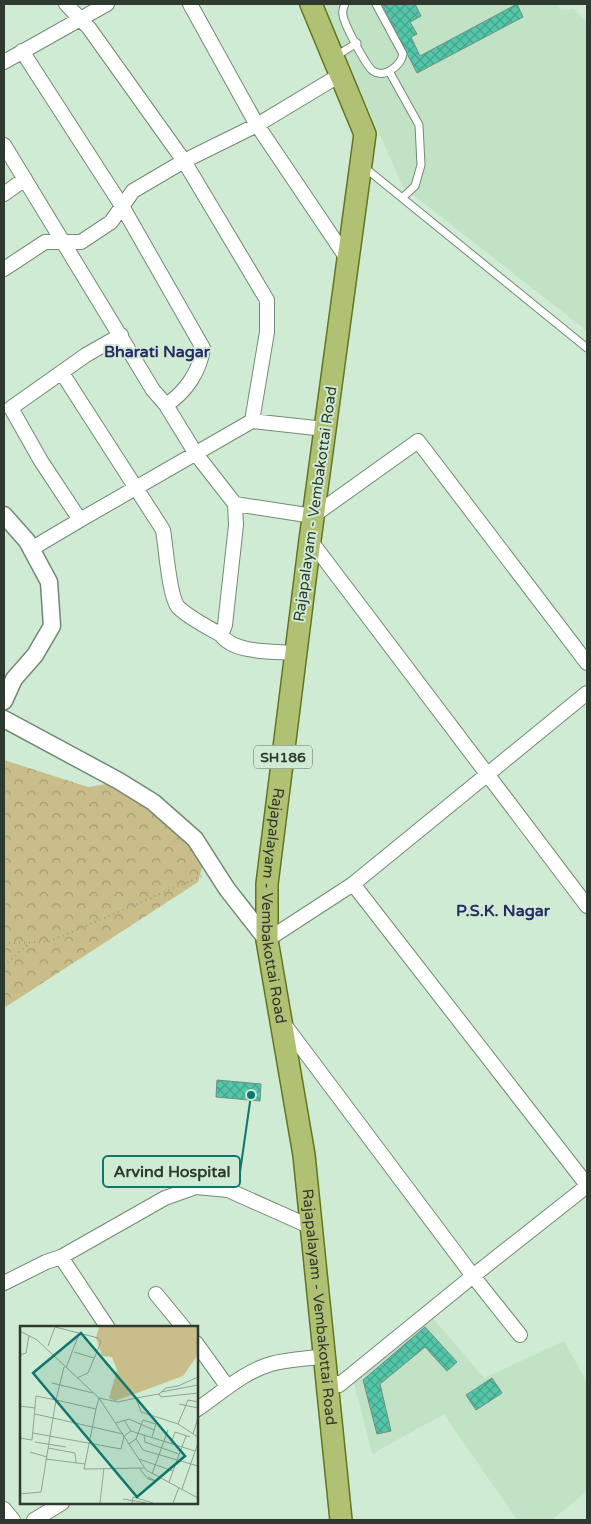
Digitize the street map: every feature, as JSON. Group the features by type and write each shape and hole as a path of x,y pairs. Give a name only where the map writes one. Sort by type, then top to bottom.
{"main road":[{"name":"Rajapalayam - Vembakottai Road","path":"311,4 366,134 313,516 267,884 267,940 304,1155 341,1520"}],"street":[{"path":"66,4 89,28 184,161 267,300 267,332 252,421"},
{"path":"4,62 108,4"},
{"path":"190,4 256,125 348,260"},
{"path":"22,51 122,206 203,348 201,365 178,397 166,405"},
{"path":"4,269 45,242 81,242 111,222 133,191 184,161 256,125 337,66"},
{"path":"4,145 122,335 153,390 166,405 196,454 234,504 236,525 225,624 221,635"},
{"path":"4,194 25,179"},
{"path":"80,520 41,461 12,408 86,355 122,335"},
{"path":"62,372 138,488 163,530 168,555 170,583 178,606 221,635 226,642 245,648 296,653"},
{"path":"31,549 252,421 325,429"},
{"path":"234,504 313,516 418,441 587,663"},
{"path":"4,515 31,549 49,582 52,626 35,655 14,680 4,701"},
{"path":"310,540 587,906"},
{"path":"4,719 119,781 153,802 195,839 215,870 267,940 353,884 587,693"},
{"path":"327,1378 339,1385 472,1276 587,1186 353,884"},
{"path":"280,1019 472,1276 520,1335"},
{"path":"4,1284 46,1262 61,1257 165,1198 196,1187 228,1190 311,1227"},
{"path":"61,1257 107,1326"},
{"path":"156,1294 182,1326"},
{"path":"198,1346 226,1386"},
{"path":"198,1409 220,1394 226,1386 270,1364 325,1356"},
{"path":"34,1520 60,1504"},
{"path":"4,1509 12,1520"}],"lane":[{"path":"345,4 343,16 375,72 390,71 399,65 403,54 376,4"},
{"path":"337,66 357,43"},
{"path":"390,71 419,124 421,165 415,186 402,198"},
{"path":"361,165 587,348"}],"path":[{"path":"4,943 48,942 215,870"},
{"path":"4,966 29,943"}],"shaded area":[{"path":"322,4 557,4 561,10 574,9 587,23 587,331 403,187"},
{"path":"431,1316 484,1378 564,1341 587,1382 587,1491 552,1520 517,1520 444,1414 372,1454 353,1379"}],"green space":[{"path":"4,760 88,787 112,783 169,825 204,861 198,882 4,1008"}],"building":[{"path":"382,4 415,4 421,16 410,22 417,34 411,37 420,56 517,4 523,17 417,73"},
{"path":"217,1080 261,1084 260,1101 216,1097"},
{"path":"425,1327 457,1362 447,1371 425,1347 380,1384 391,1431 377,1434 363,1380"},
{"path":"492,1378 502,1393 476,1410 466,1395"}],"place":[{"name":"Arvind Hospital","path":"251,1095"}],"district":[{"name":"Bharati Nagar","path":"157,352"},
{"name":"P.S.K. Nagar","path":"503,911"}]}
